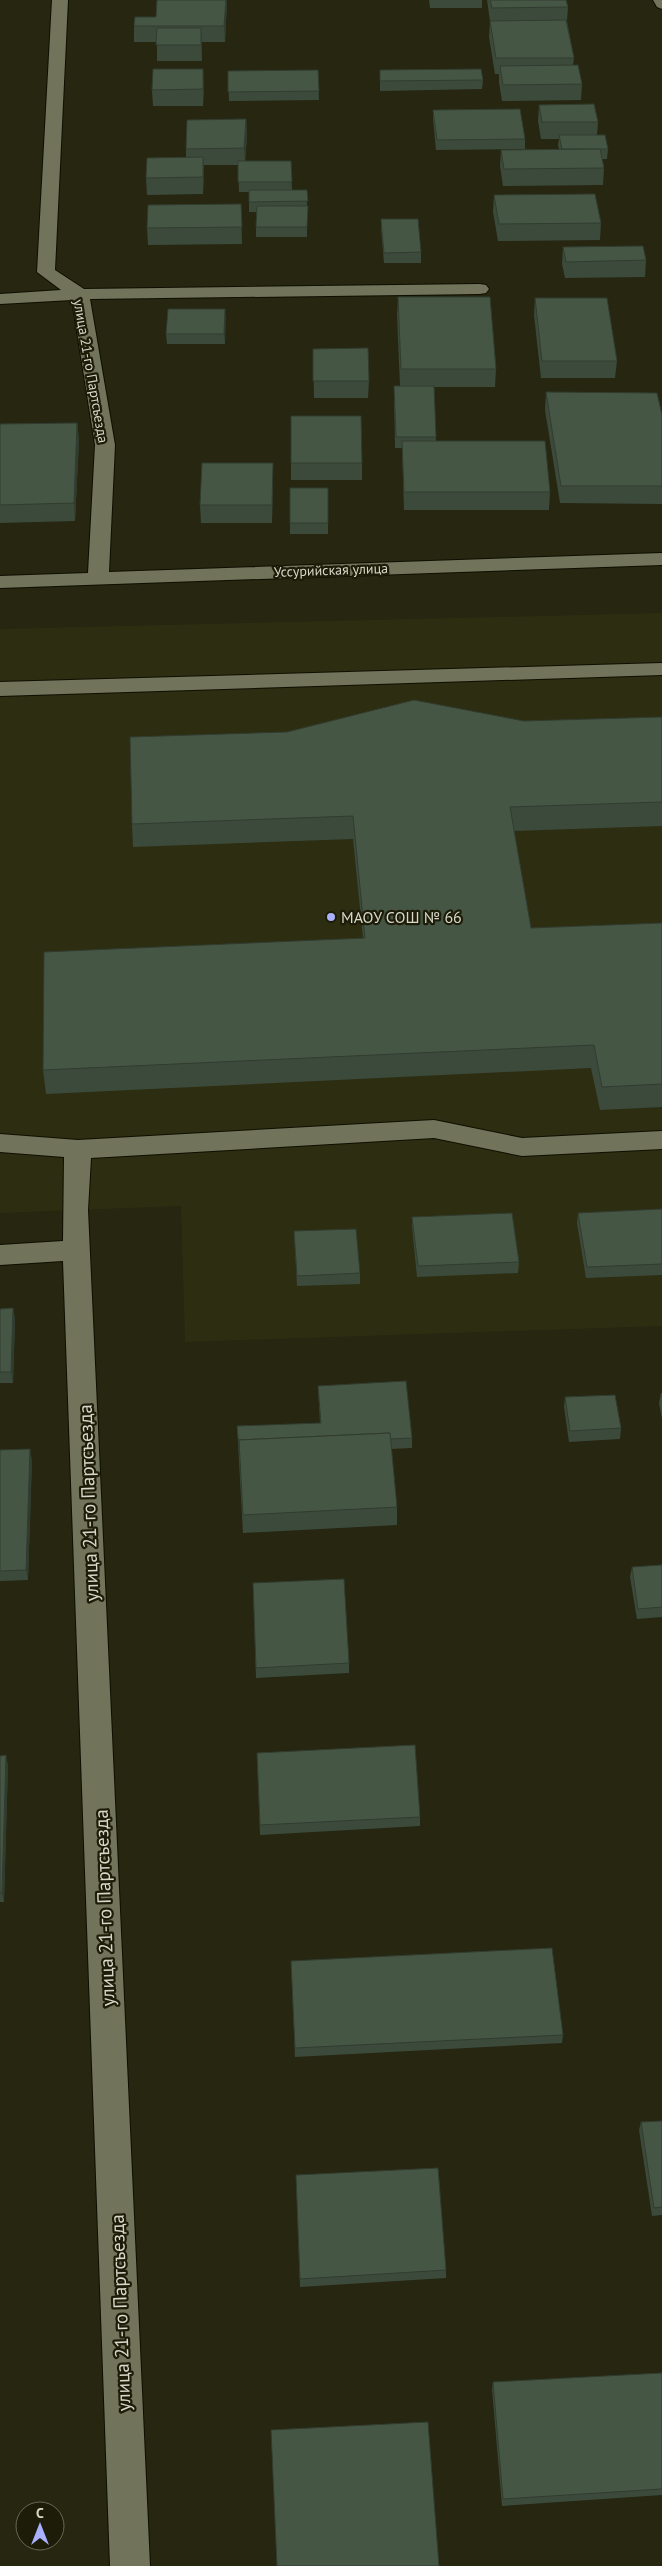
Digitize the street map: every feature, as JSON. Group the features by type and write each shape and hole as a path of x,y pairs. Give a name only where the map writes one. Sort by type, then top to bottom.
{"street":[{"name":"улица 21-го Партсъезда","path":"60,0 46,272 80,294 105,445 98,579"},
{"path":"661,0 662,4"},
{"path":"0,298 80,294 480,288"},
{"name":"Уссурийская улица","path":"0,582 662,559"},
{"path":"0,689 662,669"},
{"path":"0,1143 78,1149 434,1129 522,1147 662,1140"},
{"name":"улица 21-го Партсъезда","path":"78,1149 75,1210 130,2566"},
{"path":"0,1255 78,1250"}],"shaded area":[{"name":"МАОУ СОШ № 66","path":"662,613 662,1326 185,1342 181,1206 0,1213 0,629"}],"building":[{"path":"157,0 226,0 224,26 134,26 135,17 156,17"},
{"path":"490,0 566,0 568,7 492,8"},
{"path":"566,20 574,58 496,58 490,21"},
{"path":"157,28 201,28 201,45 156,45"},
{"path":"578,65 582,84 503,85 500,66"},
{"path":"153,69 203,69 203,89 152,90"},
{"path":"481,69 483,80 380,81 380,70"},
{"path":"318,70 319,91 228,92 228,71"},
{"path":"594,104 598,122 542,122 539,105"},
{"path":"520,109 525,139 437,140 433,110"},
{"path":"246,119 244,148 186,149 187,120"},
{"path":"559,135 605,135 608,149 562,149"},
{"path":"600,149 604,168 504,169 501,150"},
{"path":"203,157 203,177 146,178 147,158"},
{"path":"238,161 291,161 292,182 238,182"},
{"path":"249,190 307,190 308,201 249,202"},
{"path":"595,194 601,223 499,224 494,195"},
{"path":"241,204 242,227 147,228 148,205"},
{"path":"257,206 308,206 307,227 256,227"},
{"path":"381,219 418,219 421,252 384,253"},
{"path":"643,246 646,260 566,262 563,247"},
{"path":"398,297 490,297 496,369 401,369"},
{"path":"535,298 607,298 617,361 542,361"},
{"path":"168,309 225,309 224,334 166,334"},
{"path":"368,348 369,381 313,381 313,349"},
{"path":"394,386 434,386 436,437 396,437"},
{"path":"546,392 657,393 662,415 662,486 561,486"},
{"path":"291,416 361,416 362,463 291,463"},
{"path":"77,423 74,503 0,505 0,424"},
{"path":"402,441 545,441 550,492 404,492"},
{"path":"202,463 273,463 272,505 200,505"},
{"path":"290,488 328,488 328,523 290,523"},
{"path":"414,700 524,721 662,717 662,802 510,807 531,928 662,923 662,1084 602,1087 594,1045 43,1070 44,952 365,938 353,816 132,824 130,737 287,732"},
{"path":"662,1209 662,1264 587,1267 578,1213"},
{"path":"512,1213 519,1262 418,1266 412,1217"},
{"path":"356,1229 360,1273 297,1276 294,1231"},
{"path":"13,1308 11,1372 0,1372 0,1309"},
{"path":"406,1381 412,1438 390,1439 390,1433 239,1440 239,1447 237,1426 321,1423 318,1386"},
{"path":"615,1395 621,1428 570,1431 565,1397"},
{"path":"390,1433 397,1507 243,1515 239,1440"},
{"path":"30,1449 26,1570 0,1571 0,1450"},
{"path":"662,1565 662,1607 638,1609 632,1567"},
{"path":"344,1579 349,1663 256,1668 253,1583"},
{"path":"415,1745 420,1817 260,1825 257,1753"},
{"path":"6,1755 2,1893 0,1893 0,1756"},
{"path":"552,1948 563,2035 295,2048 291,1961"},
{"path":"662,2121 662,2207 654,2208 641,2122"},
{"path":"438,2168 446,2270 300,2279 296,2175"},
{"path":"662,2373 662,2489 503,2499 493,2382"},
{"path":"428,2422 439,2566 277,2566 271,2430"}],"place":[{"name":"МАОУ СОШ № 66","path":"331,917"}]}
